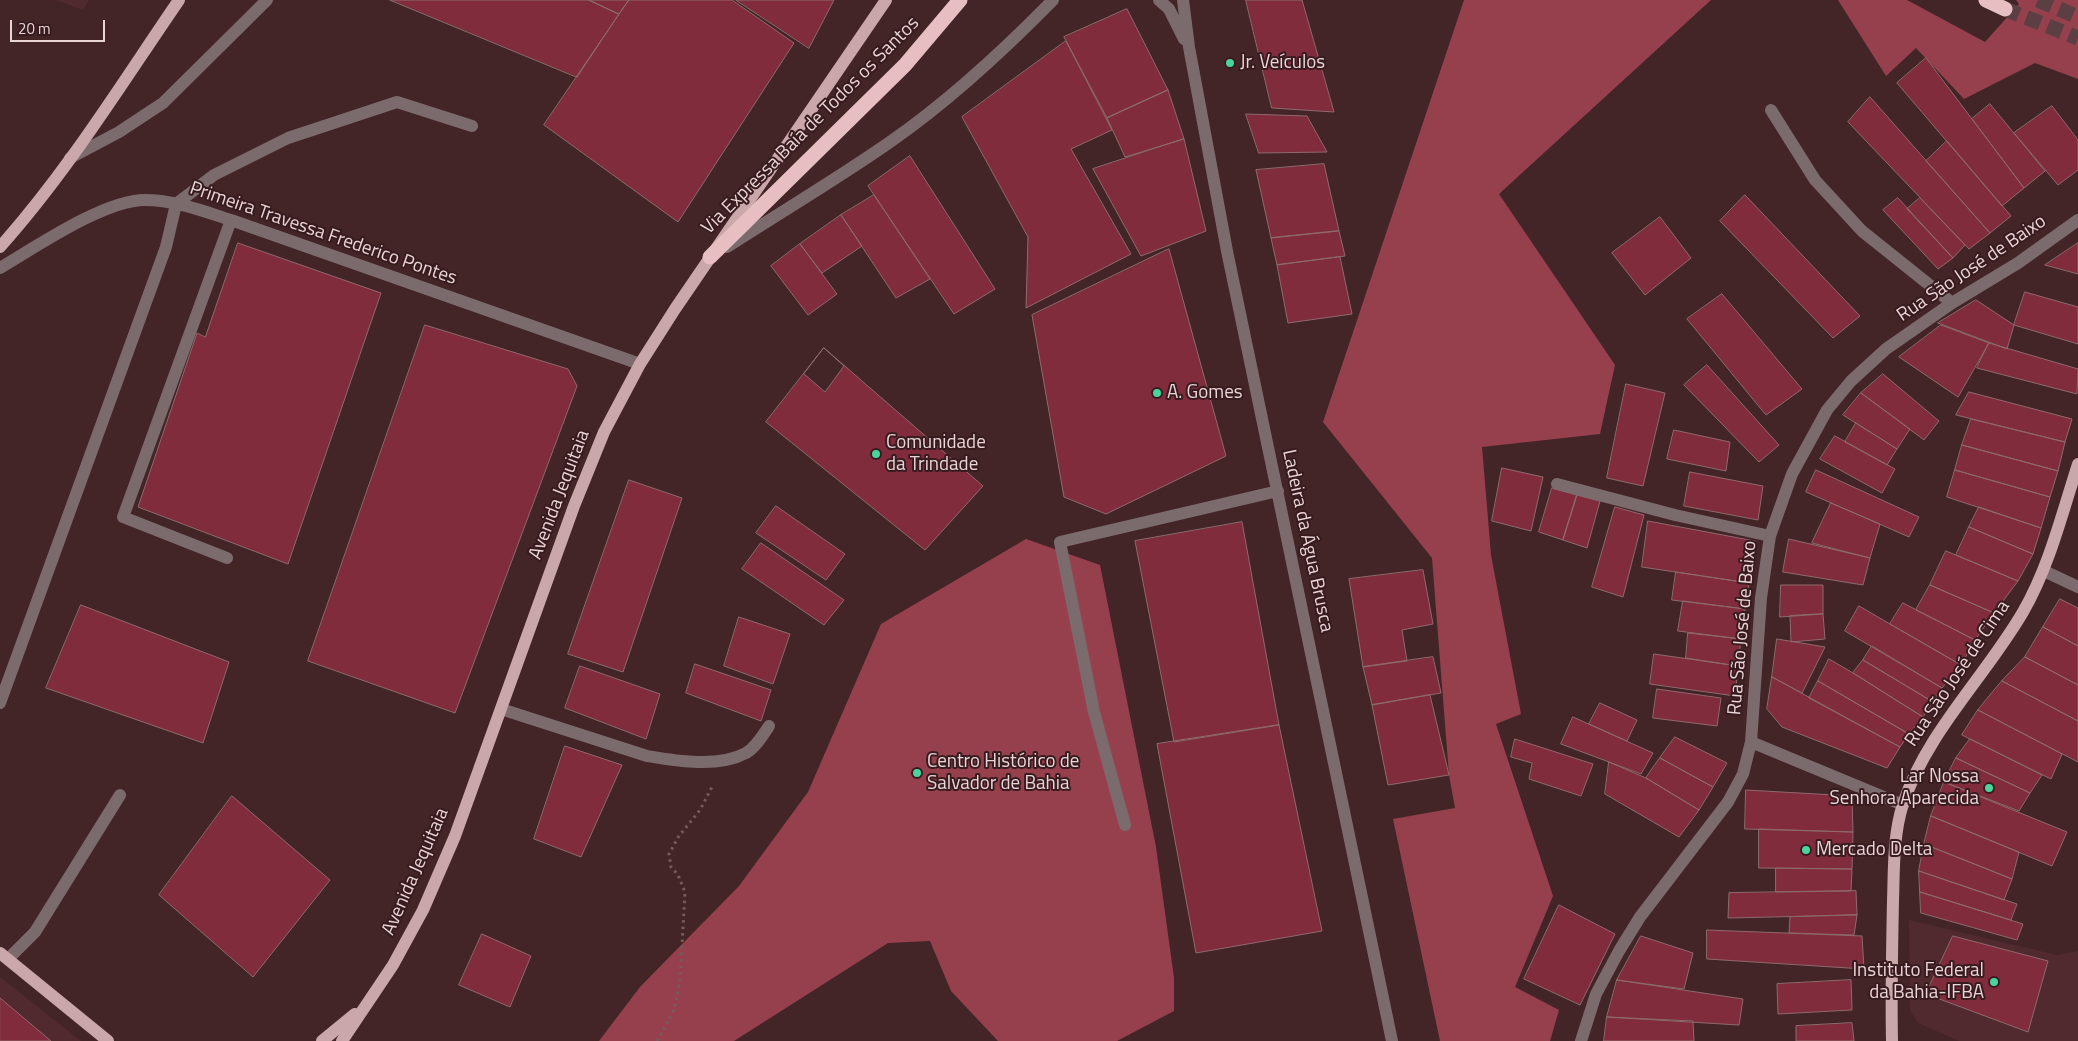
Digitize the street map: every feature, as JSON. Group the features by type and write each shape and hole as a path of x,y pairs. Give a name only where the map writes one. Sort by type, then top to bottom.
{"highway":[{"name":"Via Expressa Baía de Todos os Santos","path":"710,257 905,65 960,0"},
{"path":"1986,0 2005,9"}],"main road":[{"path":"0,247 25,218 70,158 179,0"},
{"name":"Avenida Jequitaia","path":"342,1041 393,965 423,910 455,836 585,478 604,432 640,364 710,257 886,0"},
{"name":"Rua São José de Cima","path":"1892,1041 1891,987 1895,864 1903,805 1915,775 1932,743 2022,613 2044,571 2078,464"},
{"path":"4,956 108,1041"},
{"path":"322,1041 367,1005"}],"street":[{"path":"70,158 119,132 163,102 267,0"},
{"path":"710,257 890,143 987,65 1053,0"},
{"name":"Ladeira da Água Brusca","path":"1159,0 1169,9 1189,48"},
{"name":"Ladeira da Água Brusca","path":"1183,0 1189,48 1227,251 1392,1041"},
{"path":"0,703 166,247 176,204 214,176 288,138 397,102 472,126"},
{"path":"1770,110 1815,180 1862,231 1952,303"},
{"name":"Primeira Travessa Frederico Pontes","path":"0,268 61,232 112,208 144,200 176,204 231,220 640,364"},
{"path":"227,558 123,517 231,220"},
{"name":"Rua São José de Baixo","path":"1581,1041 1596,994 1619,951 1640,917 1728,802 1743,774 1752,742 1761,598 1770,536 1792,474 1827,410 1851,381 1886,349 1952,303 2018,263 2078,220"},
{"path":"1557,484 1675,515 1770,536"},
{"path":"1125,825 1094,712 1060,542 1278,491"},
{"path":"2044,571 2078,586"},
{"path":"501,709 647,756 696,762 720,760 746,753 759,741 768,726"},
{"path":"1752,742 1903,805"},
{"path":"4,956 35,932 120,795"}],"path":[{"path":"656,1041 674,1010 680,982 685,892 678,876 671,867 669,854 700,810 713,785 720,760"}],"shaded area":[{"path":"56,0 89,0 83,10"},
{"path":"1464,0 1711,0 1499,194 1615,365 1600,434 1482,447 1491,555 1521,714 1496,724 1553,896 1515,987 1559,1010 1550,1041 1440,1041 1393,819 1455,808 1449,775 1432,558 1323,422"},
{"path":"1838,0 1907,0 1985,42 2019,4 2016,0 2078,0 2078,79 2035,63 1964,99 1916,48 1886,76"},
{"path":"1026,539 1100,565 1156,847 1174,978 1174,1011 1117,1041 998,1041 951,991 930,941 888,943 734,1041 599,1041 640,987 739,886 808,792 881,624"},
{"name":"Instituto Federal da Bahia-IFBA","path":"1909,920 2057,955 2078,951 2078,1041 1959,1041 1918,1023 1910,1010"},
{"path":"0,977 81,1041 0,1041"}],"building":[{"path":"390,0 589,0 619,14 577,77"},
{"path":"589,0 629,0 619,14"},
{"path":"629,0 732,0 794,43 678,222 544,125"},
{"path":"736,0 834,0 809,48"},
{"path":"1246,0 1302,0 1334,112 1272,108"},
{"path":"1127,9 1168,90 1107,118 1064,37"},
{"path":"1066,41 1112,130 1071,149 1131,254 1026,308 1028,237 962,117"},
{"path":"1926,58 2024,188 2002,206 1897,83"},
{"path":"1168,90 1184,139 1125,157 1107,118"},
{"path":"1870,97 1990,233 1969,249 1848,122"},
{"path":"1990,104 2045,171 2024,188 1972,119"},
{"path":"2052,106 2078,140 2078,170 2058,185 2014,133"},
{"path":"1246,114 1307,116 1327,152 1259,153"},
{"path":"1184,139 1206,231 1141,256 1093,169"},
{"path":"1947,141 2011,216 1990,233 1926,161"},
{"path":"910,156 995,289 954,314 868,186"},
{"path":"1324,164 1339,231 1271,238 1256,170"},
{"path":"874,195 930,279 896,298 841,215"},
{"path":"1745,195 1860,316 1833,338 1720,221"},
{"path":"1898,198 1953,258 1938,269 1883,210"},
{"path":"1920,198 1965,245 1953,258 1907,209"},
{"path":"841,215 862,246 822,273 800,244"},
{"path":"1660,217 1691,258 1645,295 1612,253"},
{"path":"1339,231 1345,256 1277,265 1271,238"},
{"path":"238,243 381,293 288,564 138,507 197,333 205,337"},
{"path":"2078,243 2078,274 2045,265"},
{"path":"800,244 837,294 808,315 771,266"},
{"path":"1169,249 1226,456 1106,514 1064,497 1032,315"},
{"path":"1340,257 1352,314 1288,323 1277,265"},
{"path":"2025,292 2078,307 2078,344 2014,325"},
{"path":"1722,294 1802,389 1766,415 1687,319"},
{"path":"1976,300 2014,325 2007,349 1938,323"},
{"path":"425,325 568,369 577,386 455,713 308,661"},
{"path":"1941,325 1989,343 1958,397 1899,357"},
{"path":"1989,343 2078,369 2077,394 1977,368"},
{"name":"Comunidade da Trindade","path":"824,348 983,486 925,550 766,422"},
{"path":"824,348 844,366 825,392 804,374"},
{"path":"1707,365 1779,445 1759,462 1684,385"},
{"path":"1883,374 1939,421 1924,440 1861,393"},
{"path":"1626,384 1665,393 1643,486 1607,478"},
{"path":"1969,392 2072,419 2065,442 1956,415"},
{"path":"1861,393 1910,429 1897,449 1843,415"},
{"path":"1971,419 2065,442 2058,471 1962,445"},
{"path":"1856,423 1897,449 1887,465 1845,442"},
{"path":"1674,430 1730,442 1726,471 1667,459"},
{"path":"1835,436 1895,469 1882,493 1820,459"},
{"path":"1962,445 2058,471 2050,497 1955,470"},
{"path":"1502,468 1543,477 1531,531 1492,521"},
{"path":"1816,470 1919,517 1909,537 1806,492"},
{"path":"1955,470 2050,497 2041,528 1947,497"},
{"path":"1690,472 1763,486 1758,520 1684,506"},
{"path":"629,480 682,498 623,672 568,654"},
{"path":"1552,488 1577,495 1563,540 1539,532"},
{"path":"1577,495 1600,501 1587,548 1563,540"},
{"path":"1831,503 1880,524 1870,558 1812,543"},
{"path":"776,506 845,554 826,580 756,533"},
{"path":"1615,507 1644,515 1623,597 1592,587"},
{"path":"1979,507 2041,528 2033,554 1969,527"},
{"path":"1648,521 1755,541 1749,583 1642,567"},
{"path":"1242,522 1279,725 1174,742 1135,541"},
{"path":"1969,527 2033,554 2018,581 1956,555"},
{"path":"1789,539 1870,558 1863,585 1783,572"},
{"path":"761,543 844,600 824,625 742,569"},
{"path":"1946,551 2018,581 1994,613 1930,585"},
{"path":"1423,570 1433,624 1402,630 1407,661 1363,667 1349,579"},
{"path":"1676,572 1749,583 1745,609 1672,600"},
{"path":"1781,585 1823,585 1823,614 1780,617"},
{"path":"1930,585 1994,613 1975,640 1916,610"},
{"path":"2060,599 2078,608 2078,646 2043,627"},
{"path":"1683,601 1745,609 1741,639 1678,631"},
{"path":"1903,603 1975,640 1961,665 1890,624"},
{"path":"81,605 229,662 203,743 46,688"},
{"path":"1859,606 1961,665 1942,688 1845,631"},
{"path":"1823,614 1825,639 1791,642 1790,616"},
{"path":"739,617 790,634 773,684 724,666"},
{"path":"2043,627 2078,646 2078,685 2025,657"},
{"path":"1688,633 1741,639 1738,666 1686,658"},
{"path":"1777,639 1825,647 1802,693 1772,677"},
{"path":"1872,646 1942,688 1933,702 1863,660"},
{"path":"1654,654 1738,666 1735,696 1650,684"},
{"path":"1433,657 1441,693 1372,705 1363,667"},
{"path":"2025,657 2078,685 2078,721 2002,681"},
{"path":"1829,659 1923,717 1909,734 1818,681"},
{"path":"1863,660 1933,702 1923,717 1853,673"},
{"path":"695,664 771,690 761,721 686,693"},
{"path":"580,666 660,694 646,739 565,708"},
{"path":"1772,677 1900,747 1887,768 1782,727 1767,709"},
{"path":"1818,681 1909,734 1900,747 1809,698"},
{"path":"2002,681 2078,721 2078,762 1978,710"},
{"path":"1657,689 1721,698 1717,726 1653,718"},
{"path":"1430,695 1449,775 1388,785 1372,705"},
{"path":"1600,703 1637,720 1627,741 1589,724"},
{"path":"1978,710 2062,754 2051,779 1962,735"},
{"path":"1573,717 1653,753 1641,774 1561,744"},
{"path":"1279,725 1322,931 1196,953 1157,744"},
{"path":"1675,737 1727,763 1713,787 1660,758"},
{"path":"1515,739 1593,764 1581,796 1529,779 1532,763 1511,757"},
{"path":"1970,739 2042,775 2030,793 1956,758"},
{"path":"565,746 622,765 581,857 534,839"},
{"path":"1660,758 1713,787 1699,810 1646,778"},
{"name":"Lar Nossa Senhora Aparecida","path":"1956,758 2030,793 2019,811 1944,782"},
{"path":"1609,762 1646,778 1699,810 1679,837 1605,794"},
{"path":"1944,782 2067,832 2052,866 1931,816"},
{"path":"1746,790 1852,796 1853,832 1745,829"},
{"path":"232,796 330,880 253,977 159,895"},
{"path":"1931,816 2019,852 2012,879 1924,844"},
{"name":"Mercado Delta","path":"1759,829 1853,832 1852,869 1759,868"},
{"path":"1924,844 2012,879 2004,900 1919,871"},
{"path":"1776,868 1852,869 1851,891 1776,892"},
{"path":"1919,871 2017,904 2011,920 1920,892"},
{"path":"1856,891 1857,915 1728,918 1729,893"},
{"path":"1920,892 2023,924 2017,940 1921,913"},
{"path":"1559,905 1615,934 1580,1005 1524,979"},
{"path":"1857,915 1854,935 1789,933 1790,917"},
{"path":"1707,930 1862,936 1864,969 1707,959"},
{"path":"482,934 531,956 510,1007 459,985"},
{"path":"1641,936 1693,953 1684,989 1617,980"},
{"path":"1953,936 2048,961 2028,1032 1926,994"},
{"path":"1617,980 1743,999 1739,1025 1607,1017"},
{"path":"1851,980 1852,1010 1778,1014 1777,984"},
{"path":"0,998 51,1041 0,1041"},
{"path":"1607,1017 1693,1021 1694,1041 1604,1041"},
{"path":"1852,1023 1854,1041 1796,1041 1796,1026"}],"tunnel":[{"path":"2038,0 2078,17"},
{"path":"2005,9 2078,38"}],"place":[{"name":"Jr. Veículos","path":"1230,63"},
{"name":"A. Gomes","path":"1157,393"},
{"name":"Comunidade da Trindade","path":"876,454"},
{"name":"Centro Histórico de Salvador de Bahia","path":"917,773"},
{"name":"Lar Nossa Senhora Aparecida","path":"1989,788"},
{"name":"Mercado Delta","path":"1806,850"},
{"name":"Instituto Federal da Bahia-IFBA","path":"1994,982"}]}
